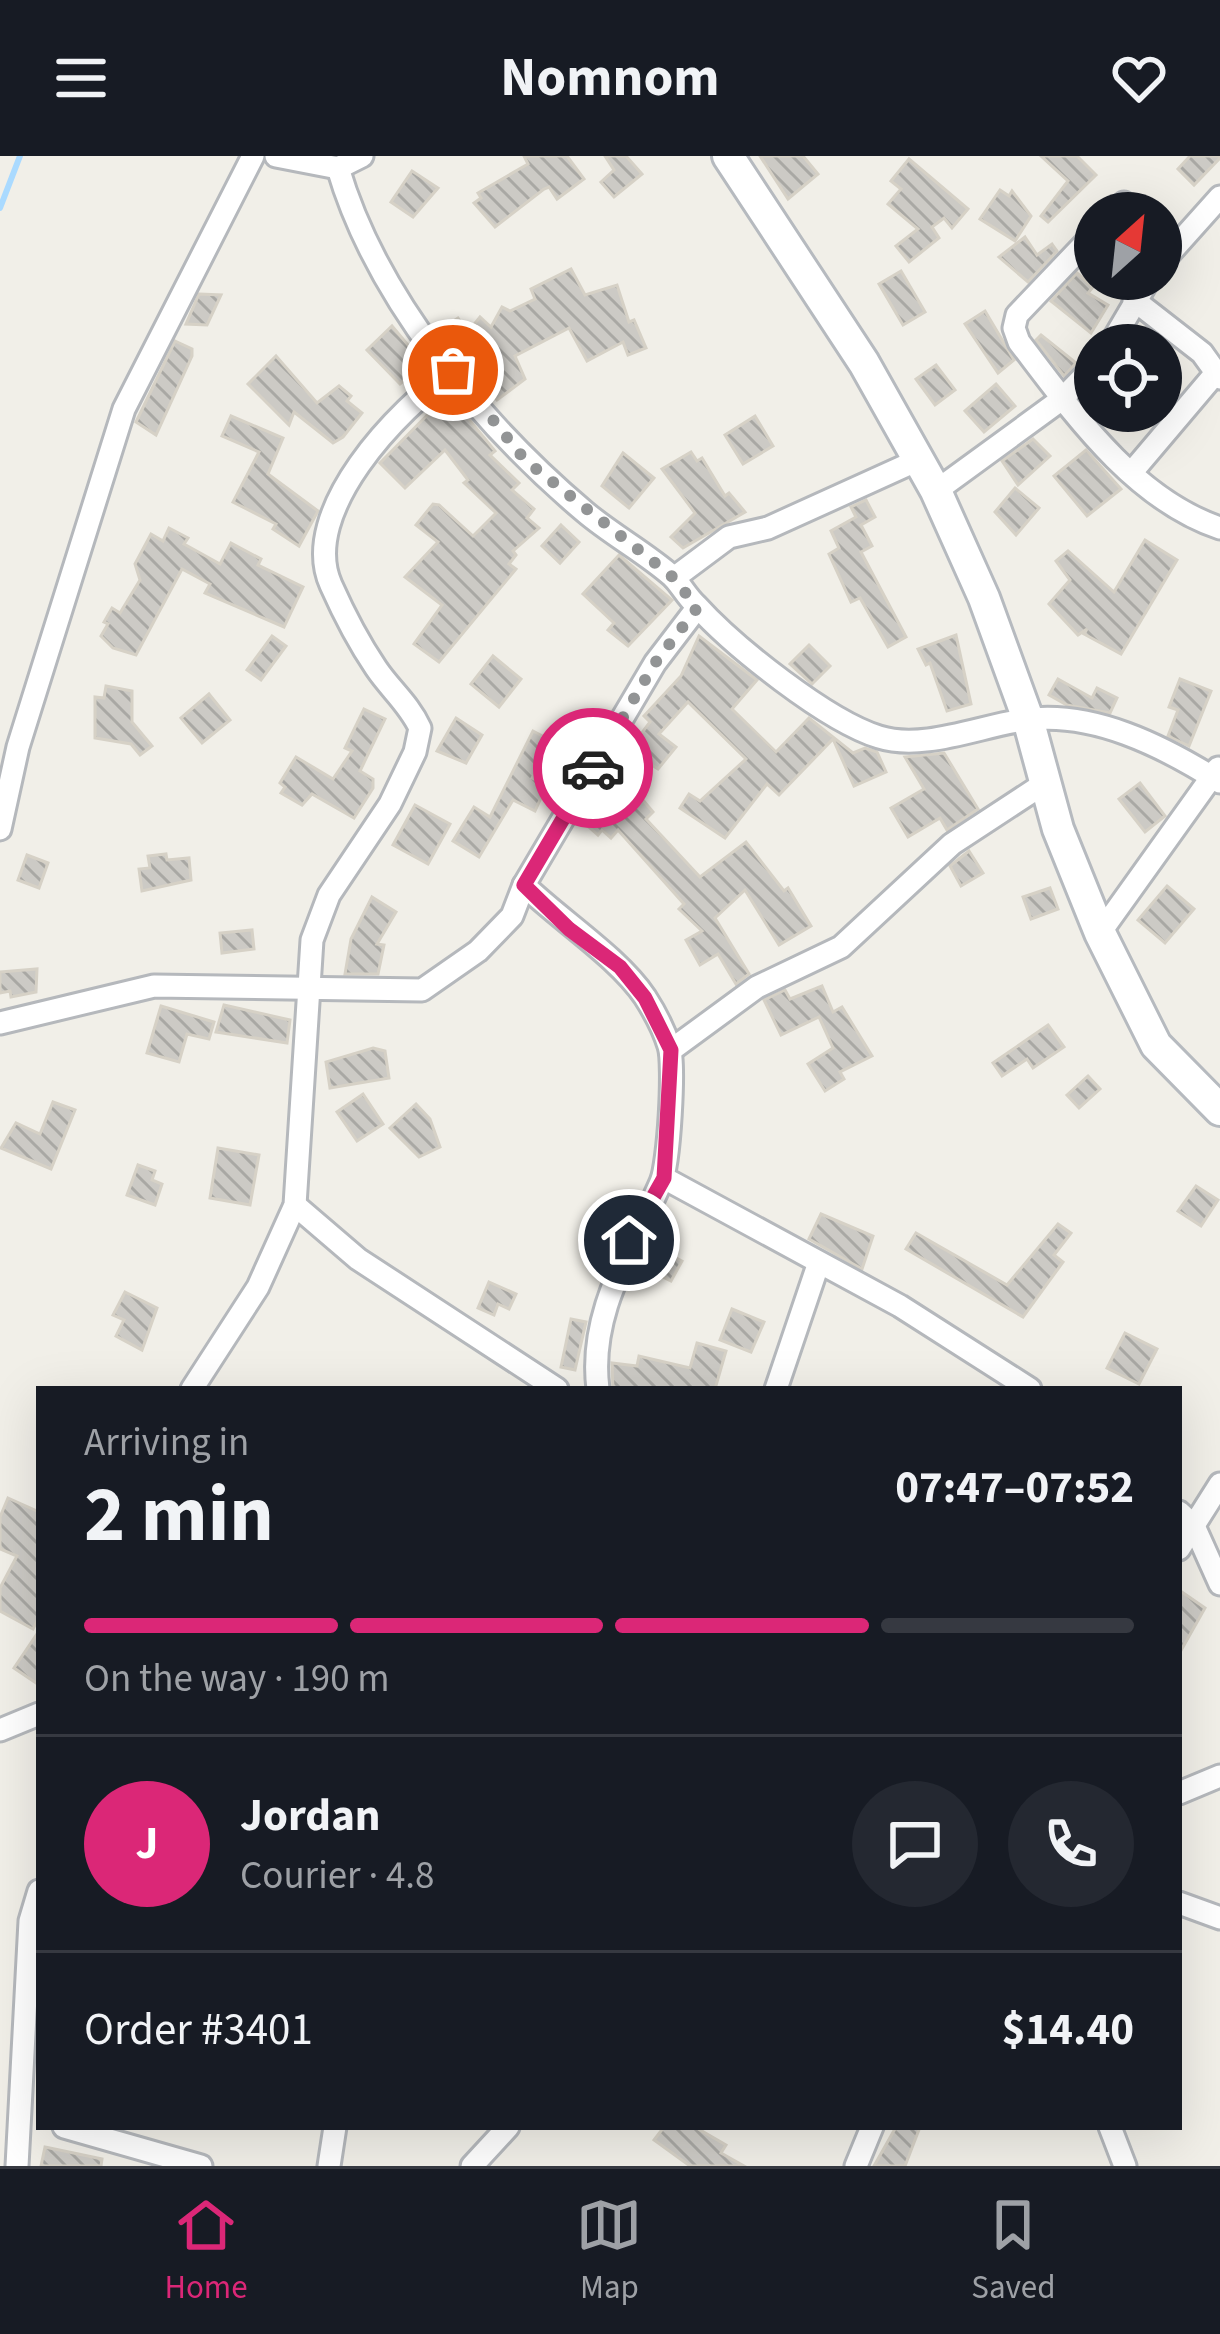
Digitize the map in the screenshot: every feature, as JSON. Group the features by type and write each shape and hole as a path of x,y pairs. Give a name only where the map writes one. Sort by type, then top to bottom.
{"main road":[{"path":"728,156 864,363 936,491 984,598 1028,719 1058,830 1100,933 1156,1046 1220,1109"}],"street":[{"path":"0,830 9,748 124,409 253,156"},
{"path":"276,156 338,168 362,156"},
{"path":"338,168 353,220 403,311 525,460 674,578 697,608 837,722 886,740 924,739 1028,719 1075,719 1126,734 1218,774 1100,933"},
{"path":"1182,240 1220,197"},
{"path":"1074,255 1017,315 1014,328 1062,399 1132,472 1192,518 1220,528"},
{"path":"1122,324 1134,300 1202,353 1217,376 1132,472"},
{"path":"196,1386 258,1287 295,1205 312,940 328,895 390,804 415,752 420,728 376,668 328,580 326,547 343,482 430,386 453,370"},
{"path":"936,491 1074,387"},
{"path":"674,578 729,537 768,528 918,460"},
{"path":"0,1023 154,986 422,990 478,951 512,916 524,885 655,663 697,608"},
{"path":"671,1050 757,987 841,946 952,844 1045,783"},
{"path":"524,885 569,929 620,967 645,998 671,1050 664,1178 610,1290 595,1364 598,1386"},
{"path":"664,1178 900,1306 1025,1386"},
{"path":"295,1205 358,1259 551,1386"},
{"path":"777,1386 818,1264"},
{"path":"1220,1484 1186,1519 1220,1584"},
{"path":"0,1730 36,1715"},
{"path":"1182,1792 1220,1776"},
{"path":"16,2166 31,2118 30,1921 36,1901"},
{"path":"1182,1904 1220,1918"},
{"path":"74,2130 199,2166"},
{"path":"329,2166 335,2130"},
{"path":"472,2166 497,2130"},
{"path":"856,2166 871,2130"},
{"path":"1111,2130 1125,2166"}],"building":[{"path":"524,156 567,156 584,179 557,199 549,187 544,189 495,227 474,203 481,198 478,193 528,164"},
{"path":"605,156 626,156 642,174 614,197 601,182 614,170"},
{"path":"760,156 803,156 818,174 788,199"},
{"path":"1041,156 1077,156 1096,175 1048,222 1041,216 1068,181"},
{"path":"1190,156 1220,158 1194,185 1178,169"},
{"path":"909,159 968,209 952,228 944,218 932,227 939,238 909,262 896,246 918,229 888,204 901,189 891,181"},
{"path":"412,171 438,188 413,217 391,202"},
{"path":"1000,190 1009,196 1012,191 1031,216 1015,241 980,219"},
{"path":"1025,237 1037,255 1052,244 1057,251 1028,282 999,257"},
{"path":"571,269 585,295 617,285 629,322 634,320 646,348 628,355 623,342 587,361 569,328 515,356 525,379 497,400 440,330 458,318 468,332 480,317 491,327 502,307 510,311 535,299 531,289"},
{"path":"901,271 925,312 903,325 879,284"},
{"path":"1074,276 1074,300 1100,300 1108,305 1096,324 1080,324 1051,301"},
{"path":"199,294 221,295 207,325 186,324"},
{"path":"985,311 1014,360 998,373 965,324"},
{"path":"392,326 424,364 400,384 367,350"},
{"path":"1041,335 1074,361 1064,376 1036,340"},
{"path":"175,341 192,349 192,356 156,435 136,422"},
{"path":"276,356 317,403 339,386 351,396 347,401 362,413 343,437 333,443 294,412 289,425 248,384"},
{"path":"936,365 955,390 935,405 916,379"},
{"path":"996,384 1015,406 984,432 965,411"},
{"path":"448,394 495,451 490,455 519,483 512,490 534,509 527,518 539,528 513,551 516,555 509,564 516,569 439,662 414,644 442,605 405,577 438,542 416,525 433,504 439,505 473,536 496,513 464,483 468,480 445,450 405,488 380,463"},
{"path":"231,416 283,438 268,474 318,511 299,546 273,529 276,524 233,502 259,452 222,436"},
{"path":"755,416 773,446 743,464 725,435"},
{"path":"1033,439 1050,456 1018,485 1002,461"},
{"path":"1086,450 1121,489 1087,516 1054,476"},
{"path":"691,452 697,461 702,458 725,496 729,493 745,512 683,548 671,537 695,513 662,469"},
{"path":"623,453 654,478 629,508 602,486"},
{"path":"1015,488 1039,508 1016,535 995,512"},
{"path":"866,500 875,517 861,525 872,546 861,552 906,637 888,647 860,598 851,602 829,554 839,548 831,531 856,517 851,507"},
{"path":"561,525 579,542 560,563 542,546"},
{"path":"169,528 188,538 184,544 220,564 231,543 261,559 258,565 303,587 284,627 205,593 210,584 182,569 136,655 113,648 101,636 108,624 104,622 112,608 120,613 140,580 135,564 151,534 163,541"},
{"path":"1145,540 1177,560 1121,654 1084,634 1087,629 1078,635 1049,604 1070,580 1056,561 1068,551 1114,592"},
{"path":"619,555 672,600 628,646 608,630 614,623 583,594"},
{"path":"956,635 971,704 947,711 930,663 926,665 918,649"},
{"path":"272,636 286,646 261,680 247,670"},
{"path":"699,636 757,680 732,709 776,752 809,718 853,753 865,748 877,752 886,772 854,786 833,739 779,795 767,784 725,838 680,808 689,794 700,801 746,759 688,702 659,734 676,747 658,769 629,750 650,722 644,716 681,676"},
{"path":"809,645 830,666 812,684 790,664"},
{"path":"493,656 521,679 499,707 471,684"},
{"path":"1058,679 1092,698 1097,688 1117,698 1110,713 1067,705 1049,695"},
{"path":"1180,679 1211,691 1189,746 1168,736 1178,710 1169,707"},
{"path":"106,686 132,691 132,722 152,746 140,755 131,744 95,738 95,697 104,698"},
{"path":"209,694 230,720 202,743 181,718"},
{"path":"364,709 385,719 360,771 373,779 373,788 354,818 312,794 302,805 281,793 285,787 280,783 296,757 333,779 352,751 345,748"},
{"path":"456,718 482,735 466,763 437,751"},
{"path":"533,731 552,741 532,778 547,785 535,811 513,800 479,857 453,841 474,807 490,817"},
{"path":"944,753 978,809 947,830 940,818 908,837 891,808 924,789 905,757"},
{"path":"627,781 653,812 646,819 700,877 746,842 784,891 788,888 811,926 779,945 745,890 715,918 749,974 736,984 718,954 700,965 686,940 702,931 679,909 684,904 618,830 611,838 602,830 598,835 581,820"},
{"path":"1140,783 1165,816 1145,832 1119,799"},
{"path":"415,805 450,824 428,864 393,845"},
{"path":"969,851 983,873 961,886 950,866"},
{"path":"166,854 167,860 189,858 191,880 142,891 139,869 150,868 148,856"},
{"path":"27,855 48,863 39,888 18,880"},
{"path":"1167,886 1194,909 1165,943 1138,920"},
{"path":"1050,888 1058,909 1031,919 1023,897"},
{"path":"372,897 396,912 377,944 384,945 378,974 345,974 351,939"},
{"path":"252,930 254,949 222,953 220,933"},
{"path":"37,969 36,992 11,997 10,991 0,993 0,972"},
{"path":"822,986 833,1012 842,1007 872,1056 840,1072 844,1079 825,1091 808,1064 833,1048 819,1017 781,1035 764,1000 785,990 790,999"},
{"path":"224,1005 290,1020 287,1043 216,1032"},
{"path":"161,1006 214,1022 209,1039 187,1034 179,1062 147,1053"},
{"path":"1048,1025 1064,1047 1033,1068 1027,1059 1002,1076 993,1063"},
{"path":"373,1048 385,1051 389,1078 330,1088 326,1062"},
{"path":"1088,1076 1100,1089 1079,1108 1067,1095"},
{"path":"363,1094 383,1124 357,1141 337,1112"},
{"path":"53,1102 75,1110 51,1169 1,1148 16,1123 40,1134"},
{"path":"416,1104 430,1119 440,1147 419,1157 390,1128"},
{"path":"218,1148 259,1155 250,1205 210,1198"},
{"path":"138,1165 155,1171 152,1180 162,1184 155,1205 127,1195"},
{"path":"1196,1186 1218,1200 1201,1226 1178,1211"},
{"path":"821,1214 873,1236 862,1269 809,1239"},
{"path":"1058,1224 1071,1233 1054,1255 1063,1262 1023,1317 906,1249 916,1233 1007,1285"},
{"path":"650,1244 682,1261 671,1281 639,1265"},
{"path":"489,1282 516,1294 509,1309 498,1304 494,1315 478,1308"},
{"path":"125,1292 157,1308 142,1350 116,1336 124,1320 113,1315"},
{"path":"732,1309 764,1322 751,1352 720,1340"},
{"path":"571,1319 586,1322 575,1370 561,1367"},
{"path":"1125,1333 1157,1349 1139,1384 1107,1368"},
{"path":"697,1343 726,1351 716,1386 613,1386 612,1363 637,1366 639,1356 690,1368"},
{"path":"8,1498 36,1511 33,1629 0,1611 0,1588 17,1556 0,1549 0,1517"},
{"path":"1182,1592 1205,1608 1182,1649"},
{"path":"36,1635 36,1683 14,1668"},
{"path":"662,2130 700,2130 726,2145 721,2153 744,2166 690,2166 654,2140"},
{"path":"894,2130 919,2130 905,2166 874,2166"},
{"path":"45,2147 102,2159 101,2166 41,2166"}],"waterway":[{"path":"0,208 20,156"}],"way so far":[{"path":"453,370 525,460 674,578 697,608 655,663 593,768"}],"route":[{"path":"593,768 524,885 569,929 620,967 645,998 671,1050 664,1178 629,1240"}]}
